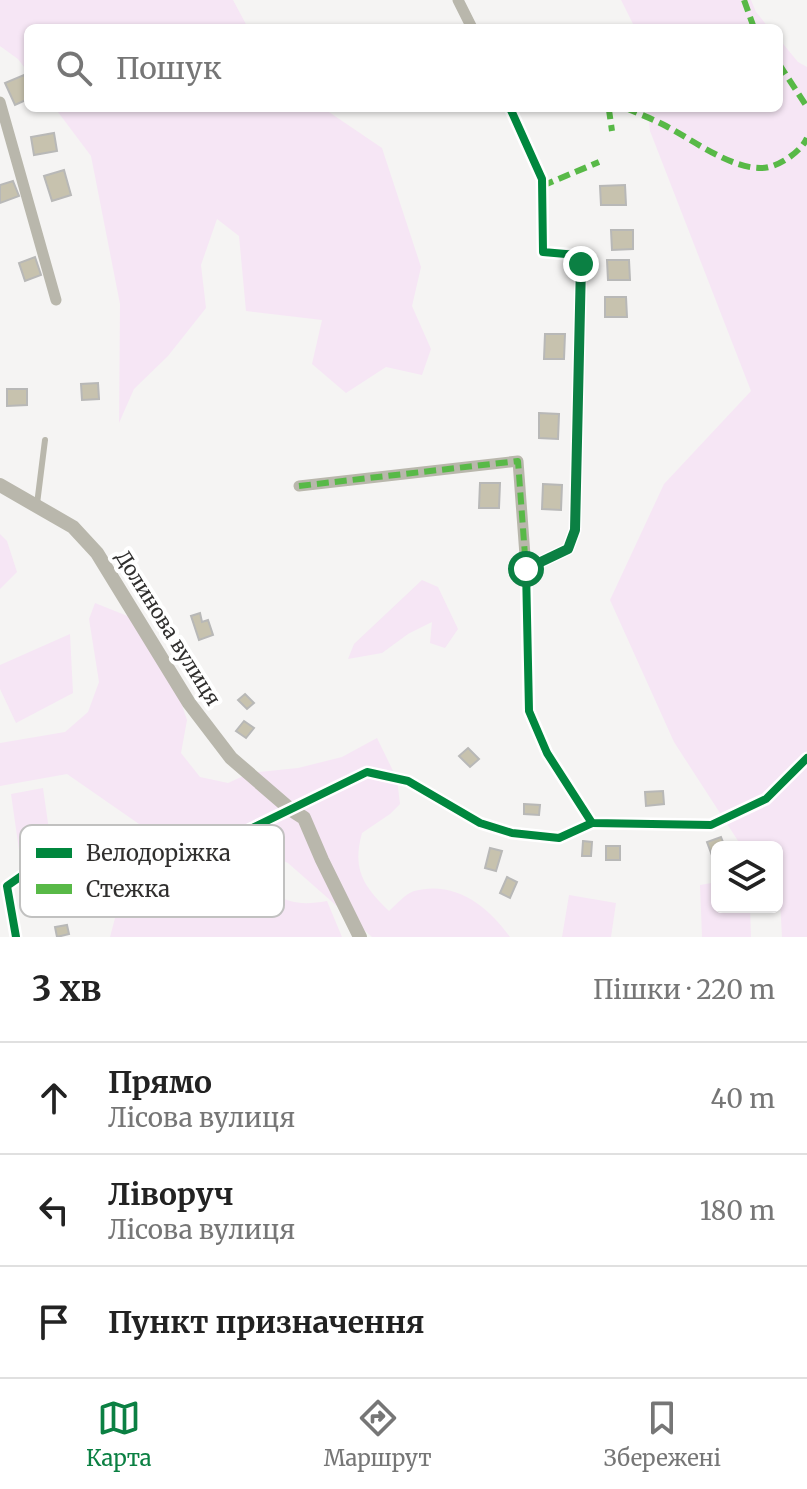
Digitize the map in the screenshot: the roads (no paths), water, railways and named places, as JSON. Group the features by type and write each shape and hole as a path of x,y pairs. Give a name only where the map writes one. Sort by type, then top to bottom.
{"street":[{"path":"458,0 470,24"},
{"path":"0,102 56,300"},
{"path":"512,112 542,179 543,252 577,255 581,264 575,530 568,549 526,569"},
{"path":"299,486 518,461 526,569 529,711 547,753 592,823"},
{"name":"Долинова вулиця","path":"0,485 73,527 97,553 189,703 231,758 304,818 360,937"},
{"path":"258,825 367,772 408,781 480,823 512,833 559,838 592,823 711,825 766,799 807,758"},
{"path":"16,937 7,886 20,877"}],"lane":[{"path":"37,507 45,440"}]}
